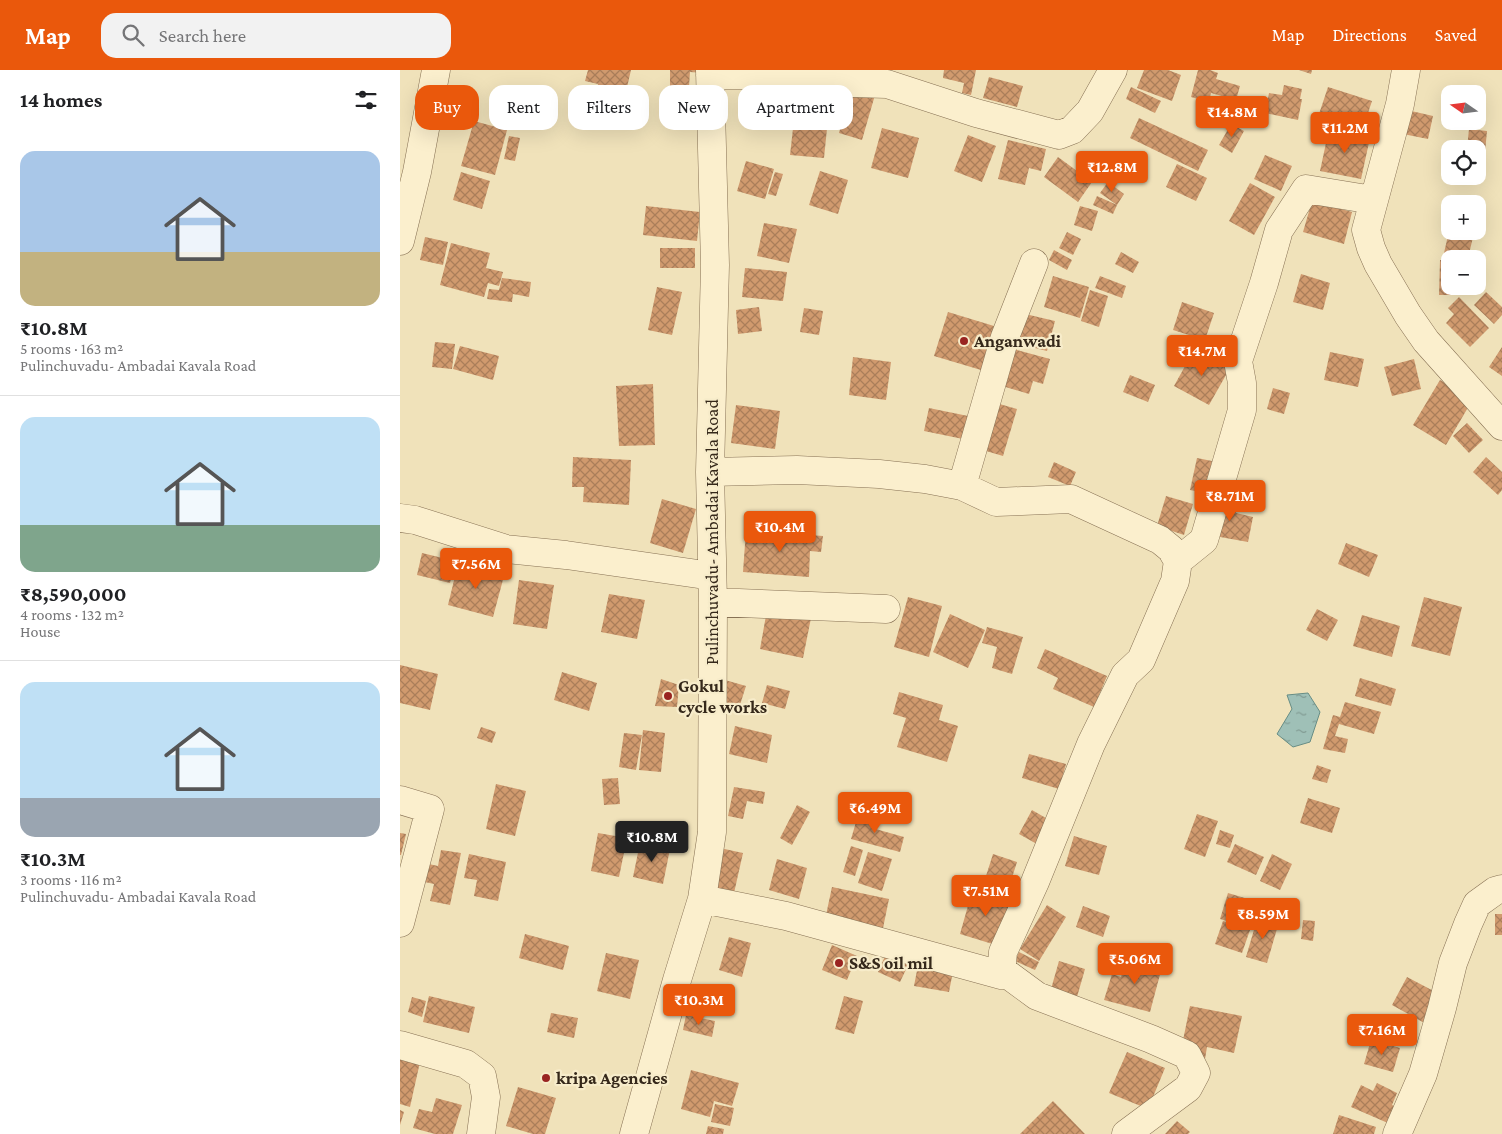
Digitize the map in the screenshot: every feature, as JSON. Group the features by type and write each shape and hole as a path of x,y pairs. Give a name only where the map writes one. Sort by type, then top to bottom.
{"street":[{"path":"400,242 417,172 436,70"},
{"path":"710,72 784,81 887,84 976,113 1059,135 1072,130 1090,111 1113,70"},
{"path":"1406,70 1400,104 1366,230 1378,264 1408,315 1426,341 1502,426"},
{"name":"Pulinchuvadu- Ambadai Kavala Road","path":"634,1134 676,980 702,899 712,832 713,589 710,472 715,264 710,72"},
{"path":"1178,561 1204,540 1242,410 1242,383 1238,361 1264,283 1279,230 1306,189 1373,200"},
{"path":"962,486 1005,337 1034,263"},
{"path":"710,472 797,470 879,474 925,479 962,486 996,502 1071,499 1160,540 1171,549 1178,561 1175,581 1141,660 1124,675 1090,744 1035,882 1003,952 1001,975"},
{"path":"400,518 415,520 506,549 566,555 713,589 886,610"},
{"path":"400,800 430,809 400,923"},
{"path":"1398,1134 1424,1074 1452,963 1468,924 1477,904 1495,891 1502,889"},
{"path":"702,899 786,916 1001,975 1007,974 1037,996 1187,1054 1196,1073 1188,1088 1126,1134"},
{"path":"400,1045 466,1064 482,1076 486,1097 480,1134"}],"water":[{"path":"1308,693 1320,712 1310,742 1293,747 1277,734 1292,709 1287,695"}],"building":[{"path":"588,70 631,70 628,85 598,85 585,81"},
{"path":"670,70 704,70 704,73 690,72 689,85 670,85"},
{"path":"944,70 976,70 971,95 962,93 964,83 943,78"},
{"path":"1144,70 1168,70 1181,75 1172,101 1137,88"},
{"path":"1198,70 1210,70 1218,73 1216,79 1240,86 1236,100 1211,93 1209,102 1191,97"},
{"path":"1299,70 1312,70 1311,74"},
{"path":"989,77 1023,86 1017,107 983,98"},
{"path":"1284,85 1302,89 1298,120 1265,113 1269,93 1282,95"},
{"path":"1131,87 1161,101 1155,113 1126,99"},
{"path":"1328,87 1372,101 1363,128 1319,114"},
{"path":"853,88 875,95 862,140 839,133 840,130 853,130"},
{"path":"1223,99 1233,105 1222,124 1212,119"},
{"path":"1407,110 1433,116 1428,139 1403,134"},
{"path":"1139,118 1208,150 1198,171 1130,138"},
{"path":"479,122 489,125 489,130 507,130 495,175 461,166 471,130 479,130"},
{"path":"1231,124 1244,131 1232,153 1219,145"},
{"path":"882,128 919,138 908,178 871,168"},
{"path":"1329,129 1370,138 1361,179 1320,171"},
{"path":"793,130 827,130 824,158 790,155"},
{"path":"1469,130 1487,131 1486,142 1468,140"},
{"path":"968,135 996,146 982,182 954,171"},
{"path":"509,136 520,138 515,161 504,159"},
{"path":"1008,140 1046,149 1041,171 1029,168 1025,185 998,179"},
{"path":"1265,155 1292,166 1281,191 1254,179"},
{"path":"1058,157 1092,182 1078,202 1044,177"},
{"path":"746,161 774,169 765,199 737,191"},
{"path":"1177,164 1207,178 1196,201 1166,187"},
{"path":"820,171 848,180 838,214 809,205"},
{"path":"461,172 490,181 482,209 453,200"},
{"path":"775,172 783,174 776,196 768,194"},
{"path":"1108,182 1124,194 1117,205 1100,193"},
{"path":"1250,183 1275,197 1254,235 1229,221"},
{"path":"1097,196 1117,205 1113,214 1093,205"},
{"path":"1312,201 1352,212 1344,244 1303,232"},
{"path":"646,206 700,212 697,241 643,235"},
{"path":"1080,206 1098,211 1092,231 1074,225"},
{"path":"764,223 797,229 789,263 757,256"},
{"path":"1067,232 1081,239 1073,255 1059,248"},
{"path":"425,237 448,242 443,265 420,260"},
{"path":"1447,240 1472,240 1470,250 1445,250"},
{"path":"451,243 490,253 486,268 503,272 499,286 488,283 484,297 440,285"},
{"path":"660,248 695,248 695,268 660,268"},
{"path":"1054,250 1072,260 1067,270 1049,260"},
{"path":"1121,252 1139,262 1133,273 1115,264"},
{"path":"1440,260 1441,260 1441,295 1439,295"},
{"path":"745,268 787,272 783,301 742,297"},
{"path":"1301,274 1330,283 1323,310 1293,302"},
{"path":"1053,276 1089,287 1080,318 1044,307"},
{"path":"1100,276 1126,286 1122,298 1095,288"},
{"path":"502,278 531,282 529,297 513,294 512,302 487,299 489,289 499,290"},
{"path":"657,287 682,292 672,335 648,330"},
{"path":"1090,290 1108,296 1099,327 1081,321"},
{"path":"1486,292 1502,307 1502,315 1494,324 1474,305 1483,295 1486,295"},
{"path":"1459,297 1489,328 1470,347 1446,323 1454,314 1448,308"},
{"path":"1182,302 1214,313 1205,340 1173,330"},
{"path":"759,307 762,331 738,334 736,310"},
{"path":"804,308 823,311 819,335 800,332"},
{"name":"Anganwadi","path":"948,312 994,326 981,370 934,356"},
{"path":"1021,313 1055,321 1047,351 1015,343"},
{"path":"435,342 455,344 452,369 432,367"},
{"path":"460,346 499,356 493,380 453,369"},
{"path":"1502,347 1502,376 1489,367"},
{"path":"1010,348 1050,359 1043,384 1033,381 1029,394 999,385"},
{"path":"1195,348 1230,368 1209,405 1174,386"},
{"path":"1330,352 1364,359 1358,387 1324,380"},
{"path":"853,357 891,362 886,400 849,395"},
{"path":"1414,359 1421,389 1392,396 1384,367"},
{"path":"1130,375 1155,385 1148,402 1123,392"},
{"path":"1440,380 1473,399 1446,445 1413,425"},
{"path":"653,384 655,445 619,446 616,386"},
{"path":"1273,388 1290,393 1284,414 1267,409"},
{"path":"989,401 1017,409 1003,456 976,448"},
{"path":"736,405 780,411 775,449 731,443"},
{"path":"929,408 968,416 963,439 924,431"},
{"path":"1467,423 1483,440 1469,453 1453,436"},
{"path":"573,457 631,460 629,505 583,502 584,487 572,487"},
{"path":"1486,457 1502,472 1502,490 1498,495 1473,472"},
{"path":"1197,458 1212,461 1205,493 1190,490"},
{"path":"1054,462 1076,472 1070,486 1048,477"},
{"path":"1166,496 1193,504 1184,535 1157,526"},
{"path":"1216,498 1238,502 1236,513 1253,517 1248,542 1209,535"},
{"path":"662,499 696,509 683,553 650,543"},
{"path":"746,530 823,536 821,552 810,551 809,577 743,572"},
{"path":"1346,543 1378,555 1369,577 1338,564"},
{"path":"422,553 455,561 450,583 417,575"},
{"path":"458,564 504,576 493,617 448,605"},
{"path":"519,580 554,585 547,629 513,624"},
{"path":"609,594 645,600 637,639 601,632"},
{"path":"908,597 942,606 929,657 894,647"},
{"path":"1424,597 1462,607 1450,656 1411,646"},
{"path":"1317,609 1338,620 1327,641 1306,630"},
{"path":"767,610 811,618 803,658 760,649"},
{"path":"950,614 985,630 968,668 933,652"},
{"path":"1362,615 1400,626 1392,657 1353,646"},
{"path":"987,627 1023,637 1012,674 992,668 997,647 982,643"},
{"path":"1045,649 1107,676 1094,707 1053,689 1058,678 1037,668"},
{"path":"400,665 438,674 430,710 400,703"},
{"path":"562,672 597,683 589,711 554,700"},
{"path":"1360,678 1396,689 1391,706 1355,696"},
{"name":"Gokul cycle works","path":"661,679 679,685 677,707 655,706"},
{"path":"725,680 746,686 738,711 717,704"},
{"path":"767,685 790,691 785,709 762,703"},
{"path":"899,692 943,705 939,720 958,726 947,762 897,747 906,718 893,714"},
{"path":"1345,702 1381,712 1374,734 1339,724 1335,736 1348,739 1345,753 1323,749 1333,715 1340,717"},
{"path":"735,726 772,735 767,763 729,754"},
{"path":"481,727 496,732 492,743 477,738"},
{"path":"643,730 665,733 661,772 639,770"},
{"path":"624,733 642,735 636,770 619,767"},
{"path":"1029,754 1066,764 1059,789 1022,778"},
{"path":"1317,765 1331,770 1327,783 1312,779"},
{"path":"618,778 620,804 604,805 602,779"},
{"path":"496,784 526,791 515,836 486,829"},
{"path":"734,787 765,792 763,804 747,801 743,819 728,816"},
{"path":"1308,798 1340,808 1332,833 1300,823"},
{"path":"797,805 810,812 792,845 780,838"},
{"path":"1032,810 1058,825 1044,848 1019,834"},
{"path":"859,812 875,817 872,828 904,837 900,852 851,839"},
{"path":"1197,814 1218,821 1205,857 1184,849"},
{"path":"1220,830 1234,835 1230,848 1216,844"},
{"path":"400,833 406,834 401,855 400,855"},
{"path":"598,833 627,838 619,877 591,871"},
{"path":"1074,836 1107,846 1099,875 1065,866"},
{"path":"640,843 670,849 663,884 633,877"},
{"path":"1235,844 1264,857 1256,875 1227,862"},
{"path":"851,846 863,850 855,876 843,872"},
{"path":"720,848 743,853 734,893 711,888"},
{"path":"441,850 461,853 450,905 430,901 434,884 420,881 424,863 438,866"},
{"path":"868,852 892,859 882,891 858,883"},
{"path":"469,854 506,862 498,901 474,896 477,880 464,878"},
{"path":"993,854 1017,862 1010,884 986,876"},
{"path":"1272,854 1292,864 1280,890 1260,881"},
{"path":"777,859 807,868 799,899 769,890"},
{"path":"832,887 889,899 883,928 826,915"},
{"path":"973,888 1012,900 999,946 960,934"},
{"path":"1228,893 1258,902 1250,928 1220,919"},
{"path":"1260,900 1270,901 1268,915 1259,914"},
{"path":"1047,905 1066,917 1039,961 1020,949"},
{"path":"1083,906 1110,916 1103,937 1076,927"},
{"path":"1495,914 1502,914 1502,935 1495,935"},
{"path":"1258,916 1279,922 1267,963 1246,957"},
{"path":"1303,920 1315,921 1313,941 1301,939"},
{"path":"1223,921 1250,930 1242,953 1215,944"},
{"path":"525,934 569,946 563,970 519,958"},
{"path":"729,937 751,943 742,977 719,970"},
{"name":"S&S oil mil","path":"832,945 857,956 847,980 822,970"},
{"path":"890,945 913,955 900,982 878,972"},
{"path":"1019,952 1039,962 1035,970 1015,961"},
{"path":"606,953 639,960 630,999 597,991"},
{"path":"1127,957 1162,967 1150,1012 1104,1000 1112,974 1121,977"},
{"path":"919,960 954,966 949,992 914,986"},
{"path":"1059,961 1085,969 1077,997 1051,989"},
{"path":"1407,977 1443,996 1428,1025 1392,1005"},
{"path":"429,996 475,1007 469,1033 423,1022"},
{"path":"844,996 863,1001 854,1034 835,1029"},
{"path":"412,997 426,1001 422,1017 408,1012"},
{"path":"1190,1006 1242,1016 1234,1053 1207,1047 1204,1065 1179,1060"},
{"path":"551,1013 578,1018 574,1038 547,1032"},
{"path":"686,1015 715,1021 712,1037 683,1030"},
{"path":"1371,1040 1400,1048 1393,1072 1364,1064"},
{"path":"1127,1052 1165,1068 1148,1109 1109,1093"},
{"path":"400,1058 420,1062 410,1107 400,1104"},
{"path":"691,1070 739,1083 732,1106 714,1101 710,1117 681,1109"},
{"path":"1377,1083 1397,1093 1392,1105 1404,1111 1397,1127 1351,1107 1361,1085 1373,1091"},
{"path":"518,1087 556,1098 545,1134 533,1134 506,1126"},
{"path":"436,1098 462,1105 453,1134 435,1134 413,1128 419,1109 432,1112"},
{"path":"1053,1101 1085,1134 1020,1134"},
{"path":"715,1104 734,1108 730,1126 711,1122"},
{"path":"400,1110 404,1112 400,1125"},
{"path":"1339,1115 1376,1127 1374,1134 1333,1134"},
{"path":"1177,1121 1190,1132 1188,1134 1165,1134"},
{"path":"708,1126 724,1129 723,1134 706,1134"}],"place":[{"name":"Anganwadi","path":"964,341"},
{"name":"Gokul cycle works","path":"668,696"},
{"name":"S&S oil mil","path":"839,963"},
{"name":"kripa Agencies","path":"546,1078"}]}
